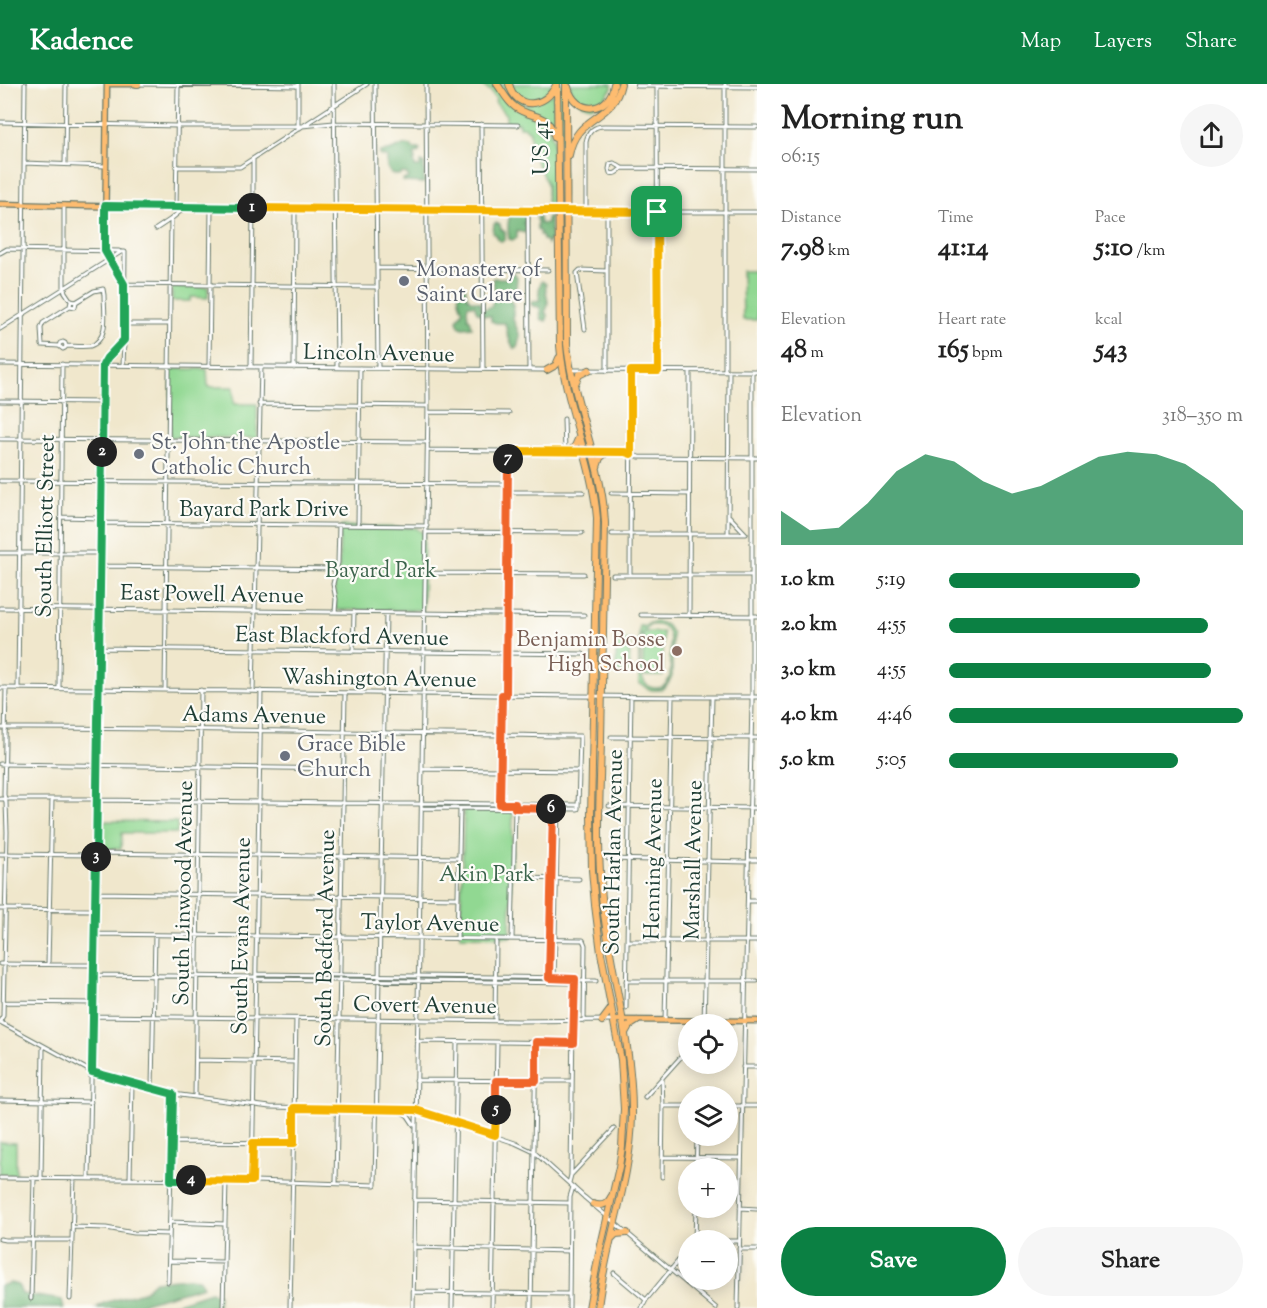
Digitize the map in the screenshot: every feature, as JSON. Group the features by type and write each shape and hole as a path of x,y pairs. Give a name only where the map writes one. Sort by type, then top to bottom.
{"highway":[{"path":"497,84 515,107 548,122 553,130 558,158"},
{"path":"509,84 511,91 518,99 534,103 549,96 557,84"},
{"name":"US 41","path":"557,84 560,354 592,482 596,508 591,848 601,953 622,1071 624,1109 622,1147 589,1308"},
{"path":"566,84 575,101 591,108 607,102 612,95 614,84"},
{"name":"US 41","path":"566,84 567,332 571,370 602,490 604,518 599,844 601,885 607,940 625,1034 632,1087 632,1128 625,1178 601,1283 598,1308"},
{"path":"566,186 568,156 574,139 584,125 611,106 621,84"},
{"path":"546,370 557,364 560,354"},
{"path":"575,388 579,375 589,370"},
{"path":"567,452 577,444 579,433"},
{"path":"596,467 600,458 607,452"},
{"path":"596,579 600,575 604,579"},
{"path":"592,782 596,786 600,782"},
{"path":"602,1020 612,1008"},
{"path":"625,1034 629,1026 637,1021"},
{"path":"593,1204 607,1203 614,1188"},
{"path":"608,1250 615,1235 627,1233"}],"main road":[{"path":"124,284 105,251 107,84 137,84"},
{"path":"0,204 566,212"},
{"name":"Covert Avenue","path":"614,1020 678,1022"},
{"name":"Covert Avenue","path":"738,1021 757,1021"}],"street":[{"path":"18,688 25,84"},
{"path":"65,164 66,84"},
{"path":"137,84 298,85 298,127"},
{"path":"334,84 337,368"},
{"path":"177,167 240,167 367,84"},
{"path":"375,84 378,368"},
{"path":"413,1308 429,406 426,84"},
{"path":"725,85 728,534"},
{"path":"176,208 178,86"},
{"path":"637,86 757,87"},
{"path":"657,87 658,371"},
{"path":"0,122 298,127 334,123 518,125"},
{"path":"481,124 483,369"},
{"path":"586,212 586,142 590,132 598,126 757,127"},
{"path":"251,367 253,159"},
{"path":"24,163 106,166"},
{"path":"622,168 757,169"},
{"path":"64,205 64,292 71,301 76,302"},
{"path":"156,228 184,208"},
{"path":"209,367 212,208"},
{"path":"294,368 295,208"},
{"path":"528,211 529,370"},
{"path":"566,212 757,212"},
{"path":"607,212 607,370"},
{"path":"165,690 171,219"},
{"path":"0,253 7,249 125,252 123,365"},
{"path":"0,329 121,252"},
{"path":"377,268 549,270"},
{"path":"585,329 578,272 580,270 607,271"},
{"path":"124,284 377,287"},
{"path":"103,289 104,332 100,338 92,345 66,346 63,349 59,346 42,345 41,326 70,306 75,307 76,302 96,290 103,289"},
{"path":"70,306 71,301"},
{"path":"124,324 169,324"},
{"path":"89,1178 96,893 103,365 124,340"},
{"name":"Lincoln Avenue","path":"0,364 755,371"},
{"name":"South Elliott Street","path":"59,688 62,364"},
{"path":"253,691 261,367"},
{"path":"358,525 360,368"},
{"path":"630,574 631,371"},
{"path":"689,615 690,371"},
{"path":"738,1308 750,808 755,371"},
{"path":"0,401 102,402"},
{"path":"260,404 429,406"},
{"path":"428,412 509,413"},
{"path":"564,419 567,452"},
{"path":"0,439 428,442"},
{"path":"428,450 625,452 639,456 755,458"},
{"path":"499,806 506,654 508,451"},
{"path":"0,481 508,484"},
{"path":"508,492 583,492"},
{"path":"611,493 689,494"},
{"path":"729,516 747,534"},
{"path":"61,517 101,518"},
{"name":"Bayard Park Drive","path":"101,524 427,526"},
{"path":"335,612 336,599 333,584 337,568 339,525"},
{"path":"427,532 582,533"},
{"path":"612,534 757,535"},
{"path":"0,553 101,553"},
{"path":"101,566 337,568"},
{"path":"426,573 584,574"},
{"path":"613,574 752,575"},
{"name":"East Powell Avenue","path":"0,608 584,615"},
{"path":"353,652 354,612"},
{"path":"0,1178 226,1180 375,1185 386,613"},
{"path":"641,615 757,616"},
{"name":"East Blackford Avenue","path":"100,648 583,654"},
{"name":"Washington Avenue","path":"0,688 757,697"},
{"path":"6,688 6,728 2,764 6,799 6,854 2,909 3,1016 0,1021 92,1072 173,1094 294,1108 416,1110 495,1135 534,1152 716,1308"},
{"name":"South Linwood Avenue","path":"195,1097 201,690"},
{"name":"South Evans Avenue","path":"252,1181 261,691"},
{"name":"South Bedford Avenue","path":"336,1184 345,693"},
{"name":"South Harlan Avenue","path":"626,1008 631,696"},
{"name":"Henning Avenue","path":"665,1021 672,697"},
{"name":"Marshall Avenue","path":"704,1014 711,697"},
{"name":"Adams Avenue","path":"0,728 580,736 579,771"},
{"path":"611,737 757,738"},
{"path":"2,764 344,769"},
{"path":"0,799 578,807 579,771 423,769"},
{"path":"48,964 52,799"},
{"path":"457,939 460,806"},
{"path":"512,939 515,806"},
{"path":"609,806 757,808"},
{"path":"553,807 554,879"},
{"path":"551,980 558,807"},
{"path":"0,854 459,858"},
{"path":"608,859 757,860"},
{"path":"514,878 579,879"},
{"path":"96,893 458,898"},
{"path":"748,901 757,901"},
{"path":"2,909 95,910"},
{"name":"Taylor Avenue","path":"95,934 584,941 583,981"},
{"path":"152,1088 155,935"},
{"path":"495,1021 496,939"},
{"path":"627,941 757,941"},
{"path":"2,964 94,965"},
{"path":"94,975 596,981"},
{"path":"569,1184 575,981"},
{"path":"583,981 584,1021"},
{"path":"626,981 757,981"},
{"path":"3,1002 93,1003"},
{"name":"Covert Avenue","path":"93,1016 495,1021 614,1020"},
{"path":"290,1308 296,1019"},
{"path":"417,1041 573,1043"},
{"path":"452,1308 457,1042"},
{"path":"492,1308 497,1042"},
{"path":"531,1308 536,1042"},
{"path":"41,1178 44,1047"},
{"path":"196,1060 295,1062"},
{"path":"645,1096 678,1061"},
{"path":"743,1067 757,1067"},
{"path":"662,1079 662,1177"},
{"path":"417,1080 572,1081"},
{"path":"130,1179 132,1083"},
{"path":"168,1282 173,1094"},
{"path":"0,1100 91,1102"},
{"path":"663,1106 678,1106"},
{"path":"738,1106 757,1106"},
{"path":"389,1109 399,1110 406,1114 412,1120 416,1130"},
{"path":"571,1175 614,1129"},
{"path":"171,1142 294,1143"},
{"path":"696,1157 697,1146"},
{"path":"662,1157 741,1158"},
{"path":"31,1299 34,1178"},
{"path":"70,1299 74,1178"},
{"path":"223,1308 226,1180"},
{"path":"568,1308 570,1203 573,1187"},
{"path":"414,1200 570,1203"},
{"path":"740,1208 757,1209"},
{"path":"170,1222 225,1224"},
{"path":"73,1227 102,1227 134,1233 169,1234"},
{"path":"0,1239 71,1240"},
{"path":"414,1247 569,1251"},
{"path":"739,1249 757,1249"},
{"path":"169,1261 224,1263"},
{"path":"642,1308 646,1299 678,1261"},
{"path":"614,1273 646,1299"},
{"path":"413,1292 569,1294"}],"green space":[{"path":"481,84 495,84 506,101 547,124 553,139 552,205 547,205 547,184 531,151 530,131 519,127 519,123 506,122 506,115 495,102 496,99 490,90"},
{"path":"500,84 507,84 525,105 553,94 555,127 546,118 520,108"},
{"path":"511,84 552,84 547,93 539,99 529,101 518,96"},
{"path":"559,84 563,84 563,197 561,178"},
{"path":"570,84 612,84 612,88 601,103 591,106 576,99"},
{"path":"404,145 420,149 414,155 414,160 415,167 420,167 421,162 424,163 424,183 404,182 403,180 409,178 407,174 391,174 387,167 387,157 380,155 380,152"},
{"path":"511,214 526,216 526,223 523,223 526,227 525,233 517,231 517,238 512,240 509,239 508,230"},
{"path":"537,215 540,224 547,223 548,216 550,217 551,241 548,240 547,244 537,230"},
{"path":"496,223 505,232 505,240 498,240 493,233"},
{"path":"742,271 757,271 757,320 743,320"},
{"path":"510,273 514,273 517,277 516,290 508,297 513,305 513,319 520,336 517,348 514,349 505,323 491,321 491,316 478,312 475,305 468,305 467,310 472,327 463,328 459,326 457,320 463,310 458,298 460,286 465,286 470,300 480,302 481,309 486,309 492,306 493,298 502,297 502,294 494,290 493,278 507,278"},
{"path":"542,281 546,284 548,304 545,312 548,316 546,321 541,319 540,307 531,304 540,300 539,290"},
{"path":"172,287 208,287 208,298 191,297 190,301 172,301"},
{"path":"171,369 207,369 208,387 234,387 234,404 257,404 257,438 170,437"},
{"name":"Bayard Park","path":"340,527 416,528 424,534 423,610 336,610 334,583 339,568"},
{"path":"658,622 666,625 672,633 672,676 665,687 659,690 648,689 639,683 639,625 642,625 642,628 650,623","holes":["650,625 663,626 669,634 671,670 667,682 657,688 645,683 640,668 640,659 643,632 643,676 663,676 663,632 644,632"]},
{"path":"616,640 630,640 629,672 616,672"},
{"name":"Akin Park","path":"464,809 513,810 510,937 460,936"},
{"path":"99,821 177,822 177,833 122,833 121,849 99,849"},
{"path":"0,1142 16,1143 16,1175 0,1174"},
{"path":"199,1279 203,1286 127,1308 96,1308 104,1303 143,1292 155,1281"},
{"path":"10,1283 18,1285 22,1294 62,1300 64,1308 0,1308 0,1286"},
{"path":"210,1292 219,1294 218,1308 148,1308 177,1303"}],"place":[{"name":"Monastery of Saint Clare","path":"404,281"},
{"name":"St. John the Apostle Catholic Church","path":"139,454"},
{"name":"Benjamin Bosse High School","path":"677,651"},
{"name":"Grace Bible Church","path":"285,756"}],"route":[{"path":"105,206 657,212 658,371 631,371 631,454 625,452 508,451 506,695 502,695 500,804 515,804 515,808 553,809 549,978 575,979 573,1043 536,1042 536,1081 496,1081 495,1135 416,1110 294,1108 294,1143 253,1143 252,1181 171,1180 173,1094 92,1072 103,365 124,340 124,284 106,254 105,206"}]}
